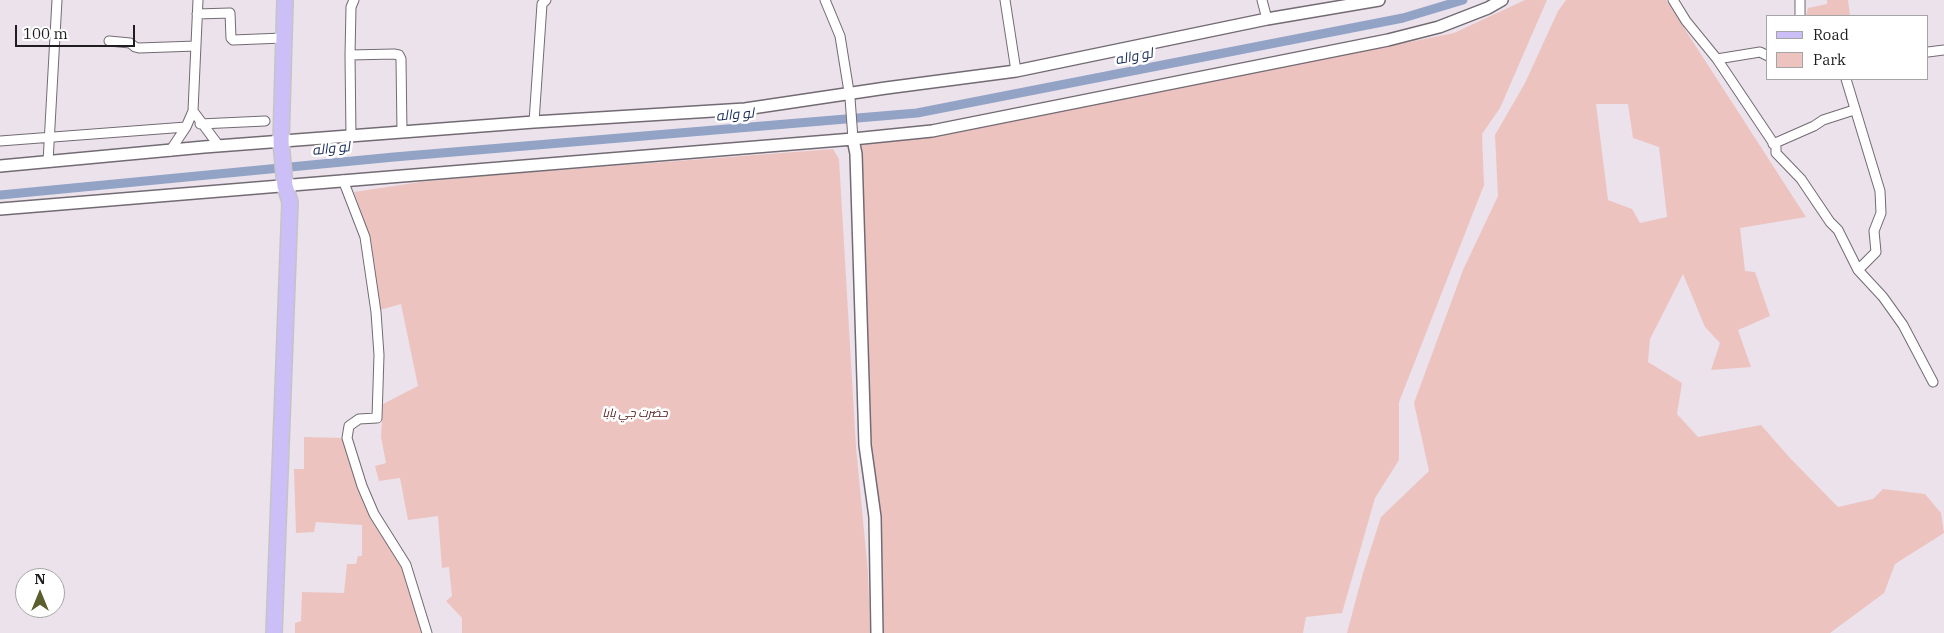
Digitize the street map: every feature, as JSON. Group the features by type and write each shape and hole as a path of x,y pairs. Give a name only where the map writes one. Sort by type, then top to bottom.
{"main road":[{"path":"267,633 290,202 284,181 281,117 284,0"},
{"path":"282,142 288,118 292,0"},
{"path":"274,633 279,394"}],"street":[{"path":"48,162 57,0"},
{"path":"170,151 186,127 193,111 198,0"},
{"path":"351,136 351,7 354,0"},
{"path":"534,122 542,4 546,0"},
{"path":"825,0 840,36 856,154 865,445 875,517 877,633"},
{"path":"1005,0 1016,71"},
{"path":"1262,0 1267,18"},
{"path":"0,166 219,146 745,108 849,96 1016,71 1267,18 1379,0"},
{"path":"0,209 284,181 343,180 852,135 932,131 1388,40 1439,27 1488,8 1502,0"},
{"path":"1674,0 1686,22 1717,59 1774,144 1776,154 1780,160 1801,179 1830,222 1838,230 1858,270 1883,297 1903,325 1933,382"},
{"path":"1800,0 1800,15"},
{"path":"197,14 230,13 231,38 233,40 283,38"},
{"path":"109,41 130,43 140,48 196,46"},
{"path":"1929,52 1944,50"},
{"path":"1717,59 1760,52 1766,55"},
{"path":"350,54 394,54 399,56 401,60 402,132"},
{"path":"1846,80 1880,191 1881,213 1874,231 1876,252 1858,270"},
{"path":"1774,144 1823,120 1854,110"},
{"path":"193,111 200,124 219,146"},
{"path":"200,124 265,121"},
{"path":"0,141 186,127"},
{"path":"343,180 365,237 376,312 379,355 377,418 359,419 349,426 347,438 362,486 374,514 406,565 427,633"}],"green space":[{"path":"1525,0 1547,0 1500,108 1482,134 1484,185 1399,402 1399,460 1375,498 1342,613 1306,617 1303,633 884,633 880,514 871,443 864,266 862,145 936,137 1454,33"},
{"path":"1566,0 1666,0 1806,217 1740,228 1745,271 1755,272 1770,316 1738,330 1751,367 1711,370 1720,343 1705,327 1683,274 1650,339 1648,362 1682,383 1677,414 1698,437 1761,425 1838,507 1873,499 1883,489 1925,494 1941,513 1944,533 1895,564 1884,593 1830,633 1347,633 1363,573 1381,517 1429,471 1414,403 1463,270 1498,196 1495,135 1525,83 1558,11","holes":["1596,104 1628,104 1633,138 1659,147 1667,217 1640,223 1632,209 1608,200"]},
{"path":"1827,0 1848,0 1850,15 1806,15 1808,8 1827,4"},
{"name":"حضرت جي بابا","path":"833,149 839,159 856,447 868,572 870,633 462,633 462,618 446,601 452,596 449,567 442,568 438,516 408,520 400,478 379,481 375,466 386,463 381,437 383,404 418,386 401,304 380,310 369,235 354,192 420,182 496,175"},
{"path":"304,437 342,438 371,517 403,568 422,633 295,633 295,623 301,621 302,592 344,593 347,564 356,564 358,556 362,556 362,525 316,522 314,532 296,533 294,469 304,469"}],"waterway":[{"name":"لو واله","path":"0,195 394,157 917,113 1403,18 1463,0"}]}
